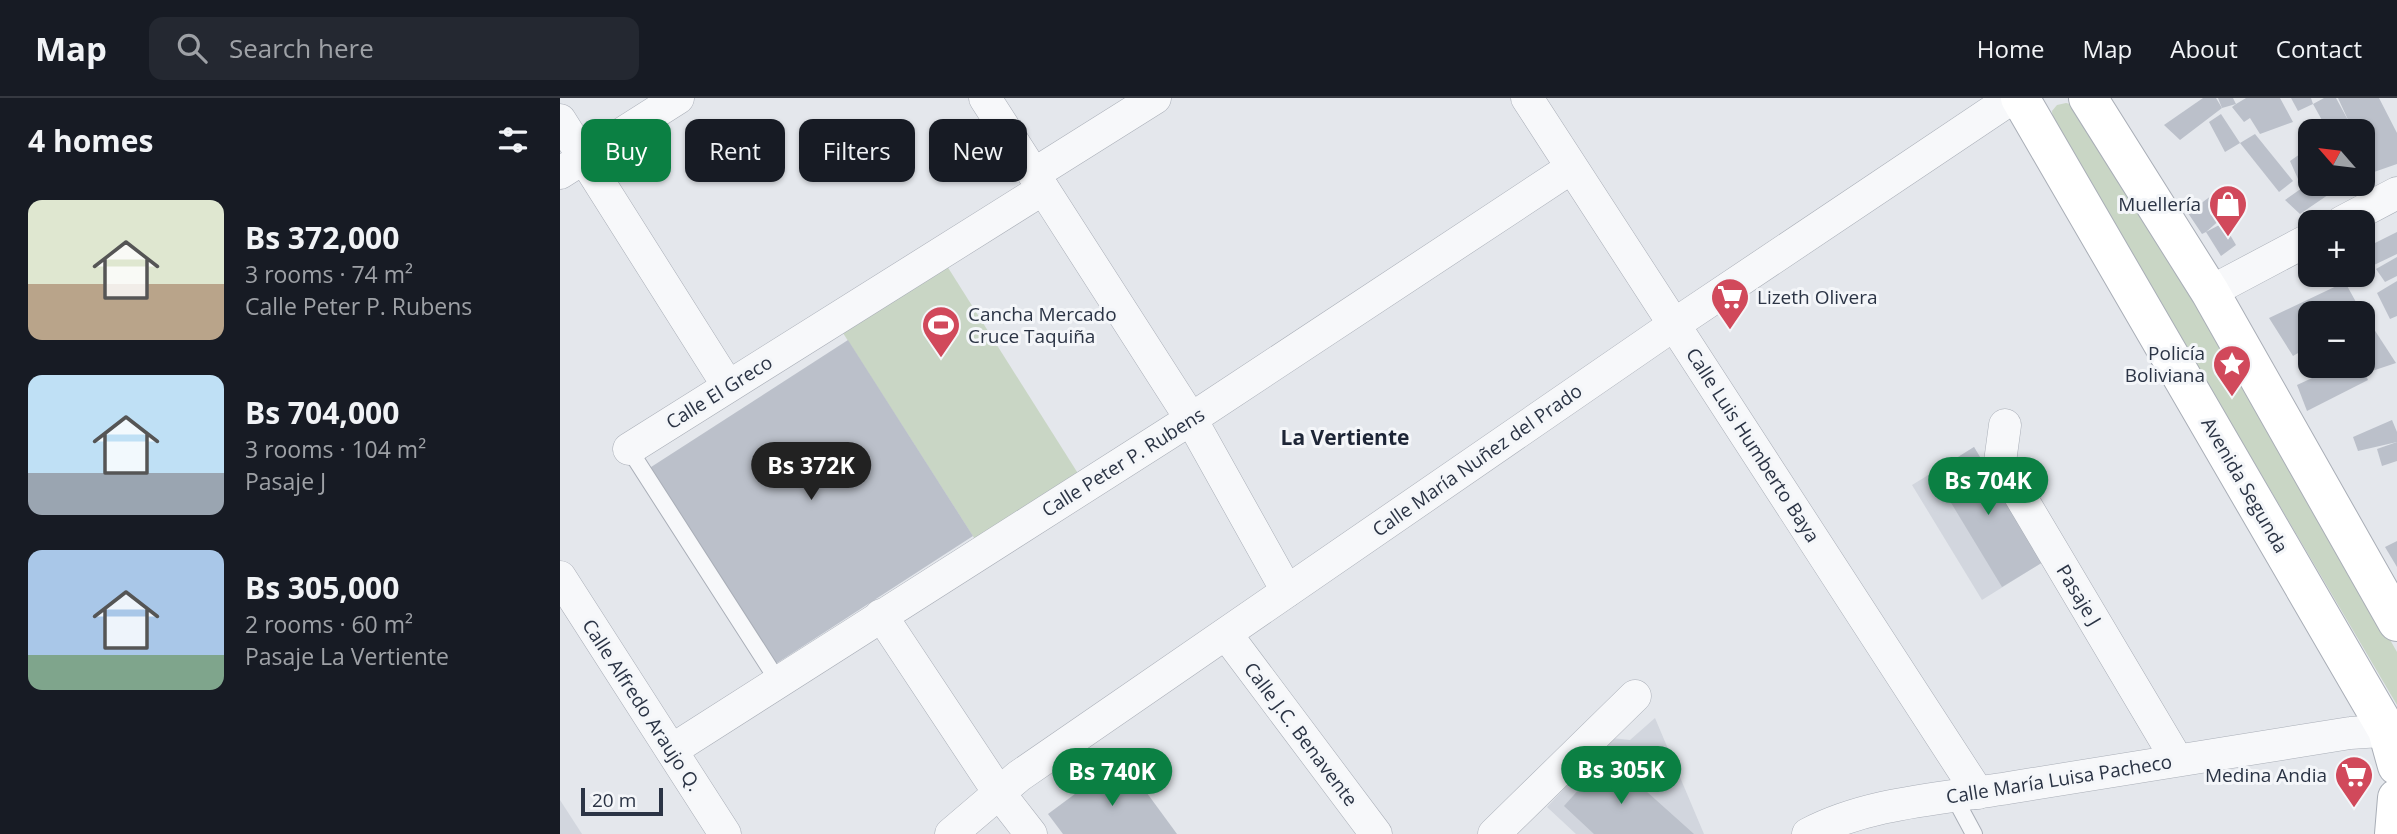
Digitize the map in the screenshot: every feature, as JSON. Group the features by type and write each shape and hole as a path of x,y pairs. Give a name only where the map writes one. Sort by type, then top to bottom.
{"main road":[{"name":"Avenida Segunda","path":"2020,98 2392,730 2397,766"},
{"path":"2088,98 2210,292 2397,622"},
{"path":"2394,834 2397,798"}],"street":[{"path":"572,165 678,98"},
{"path":"985,98 1191,419 1287,592"},
{"name":"Calle El Greco","path":"629,449 729,386 1038,181 1155,98"},
{"name":"Calle Luis Humberto Baya","path":"1527,98 1675,324 1966,794"},
{"name":"Calle María Nuñez del Prado","path":"951,834 1019,776 1675,324 2012,98"},
{"path":"560,120 572,165 729,386"},
{"name":"Calle Peter P. Rubens","path":"672,751 1191,419 1571,168"},
{"path":"2365,210 2397,193"},
{"path":"2210,292 2298,245"},
{"name":"Pasaje J","path":"2005,425 2000,462 2177,760"},
{"name":"Calle Alfredo Araujo Q.","path":"560,577 725,834"},
{"path":"881,615 999,793 1031,834"},
{"name":"Calle J.C. Benavente","path":"1226,634 1376,834"},
{"path":"1494,834 1635,696"},
{"name":"Calle María Luisa Pacheco","path":"1808,834 1857,813 2350,733 2392,730"}],"lane":[{"name":"Calle El Greco","path":"629,449 778,681"},
{"name":"Calle Luis Humberto Baya","path":"1966,794 1974,834"}],"shaded area":[{"path":"1974,447 2043,562 1982,600 1912,485"},
{"path":"1655,718 1704,834 1576,834 1547,807 1612,738 1630,740"},
{"path":"560,800 582,834 560,834"}],"green space":[{"path":"2057,105 2075,105 2192,293 2397,652 2397,705 2053,121 2052,111"},
{"path":"947,266 1079,475 976,541 843,333"}],"building":[{"path":"2203,98 2216,98 2222,108 2180,140 2164,125"},
{"path":"2218,98 2233,98 2236,104 2222,108"},
{"path":"2246,98 2280,98 2293,122 2260,134 2250,118 2244,122 2232,107"},
{"path":"2291,98 2311,98 2313,104 2298,111"},
{"path":"2324,98 2336,98 2347,119 2321,119 2313,104"},
{"path":"2338,98 2379,98 2397,133 2397,164 2375,172 2375,119 2348,119"},
{"path":"2221,114 2240,143 2225,152 2209,122"},
{"path":"2255,134 2293,181 2279,192 2240,143"},
{"path":"2298,155 2298,179 2290,161"},
{"path":"2219,190 2235,212 2222,218 2202,234 2188,213"},
{"path":"2298,191 2298,196 2326,196 2298,212 2285,200"},
{"path":"2223,223 2236,245 2221,256 2206,232"},
{"path":"2397,232 2397,254 2375,265 2375,243"},
{"path":"2397,257 2397,276 2385,282 2376,269"},
{"path":"2397,281 2397,316 2390,319 2377,293"},
{"path":"2334,287 2348,287 2355,301 2305,301"},
{"path":"2298,304 2298,353 2293,356 2269,318"},
{"path":"2375,331 2396,363 2375,370"},
{"path":"848,340 973,536 774,665 648,469"},
{"path":"2312,378 2368,380 2307,411 2297,385"},
{"path":"2392,420 2397,432 2397,442 2358,451 2353,437"},
{"path":"2397,442 2397,461 2382,466 2377,449"},
{"path":"1974,447 2043,562 2002,587 1933,473"},
{"path":"2397,541 2397,567 2385,547"},
{"path":"1608,757 1694,834 1594,834 1564,806"},
{"path":"1122,759 1177,834 1063,834 1048,814"}],"place":[{"name":"Muellería","path":"2228,238"},
{"name":"Lizeth Olivera","path":"1730,331"},
{"name":"Cancha Mercado Cruce Taquiña","path":"941,359"},
{"name":"Policía Boliviana","path":"2232,398"},
{"name":"Medina Andia","path":"2354,809"}],"district":[{"name":"La Vertiente","path":"1345,438"}]}
